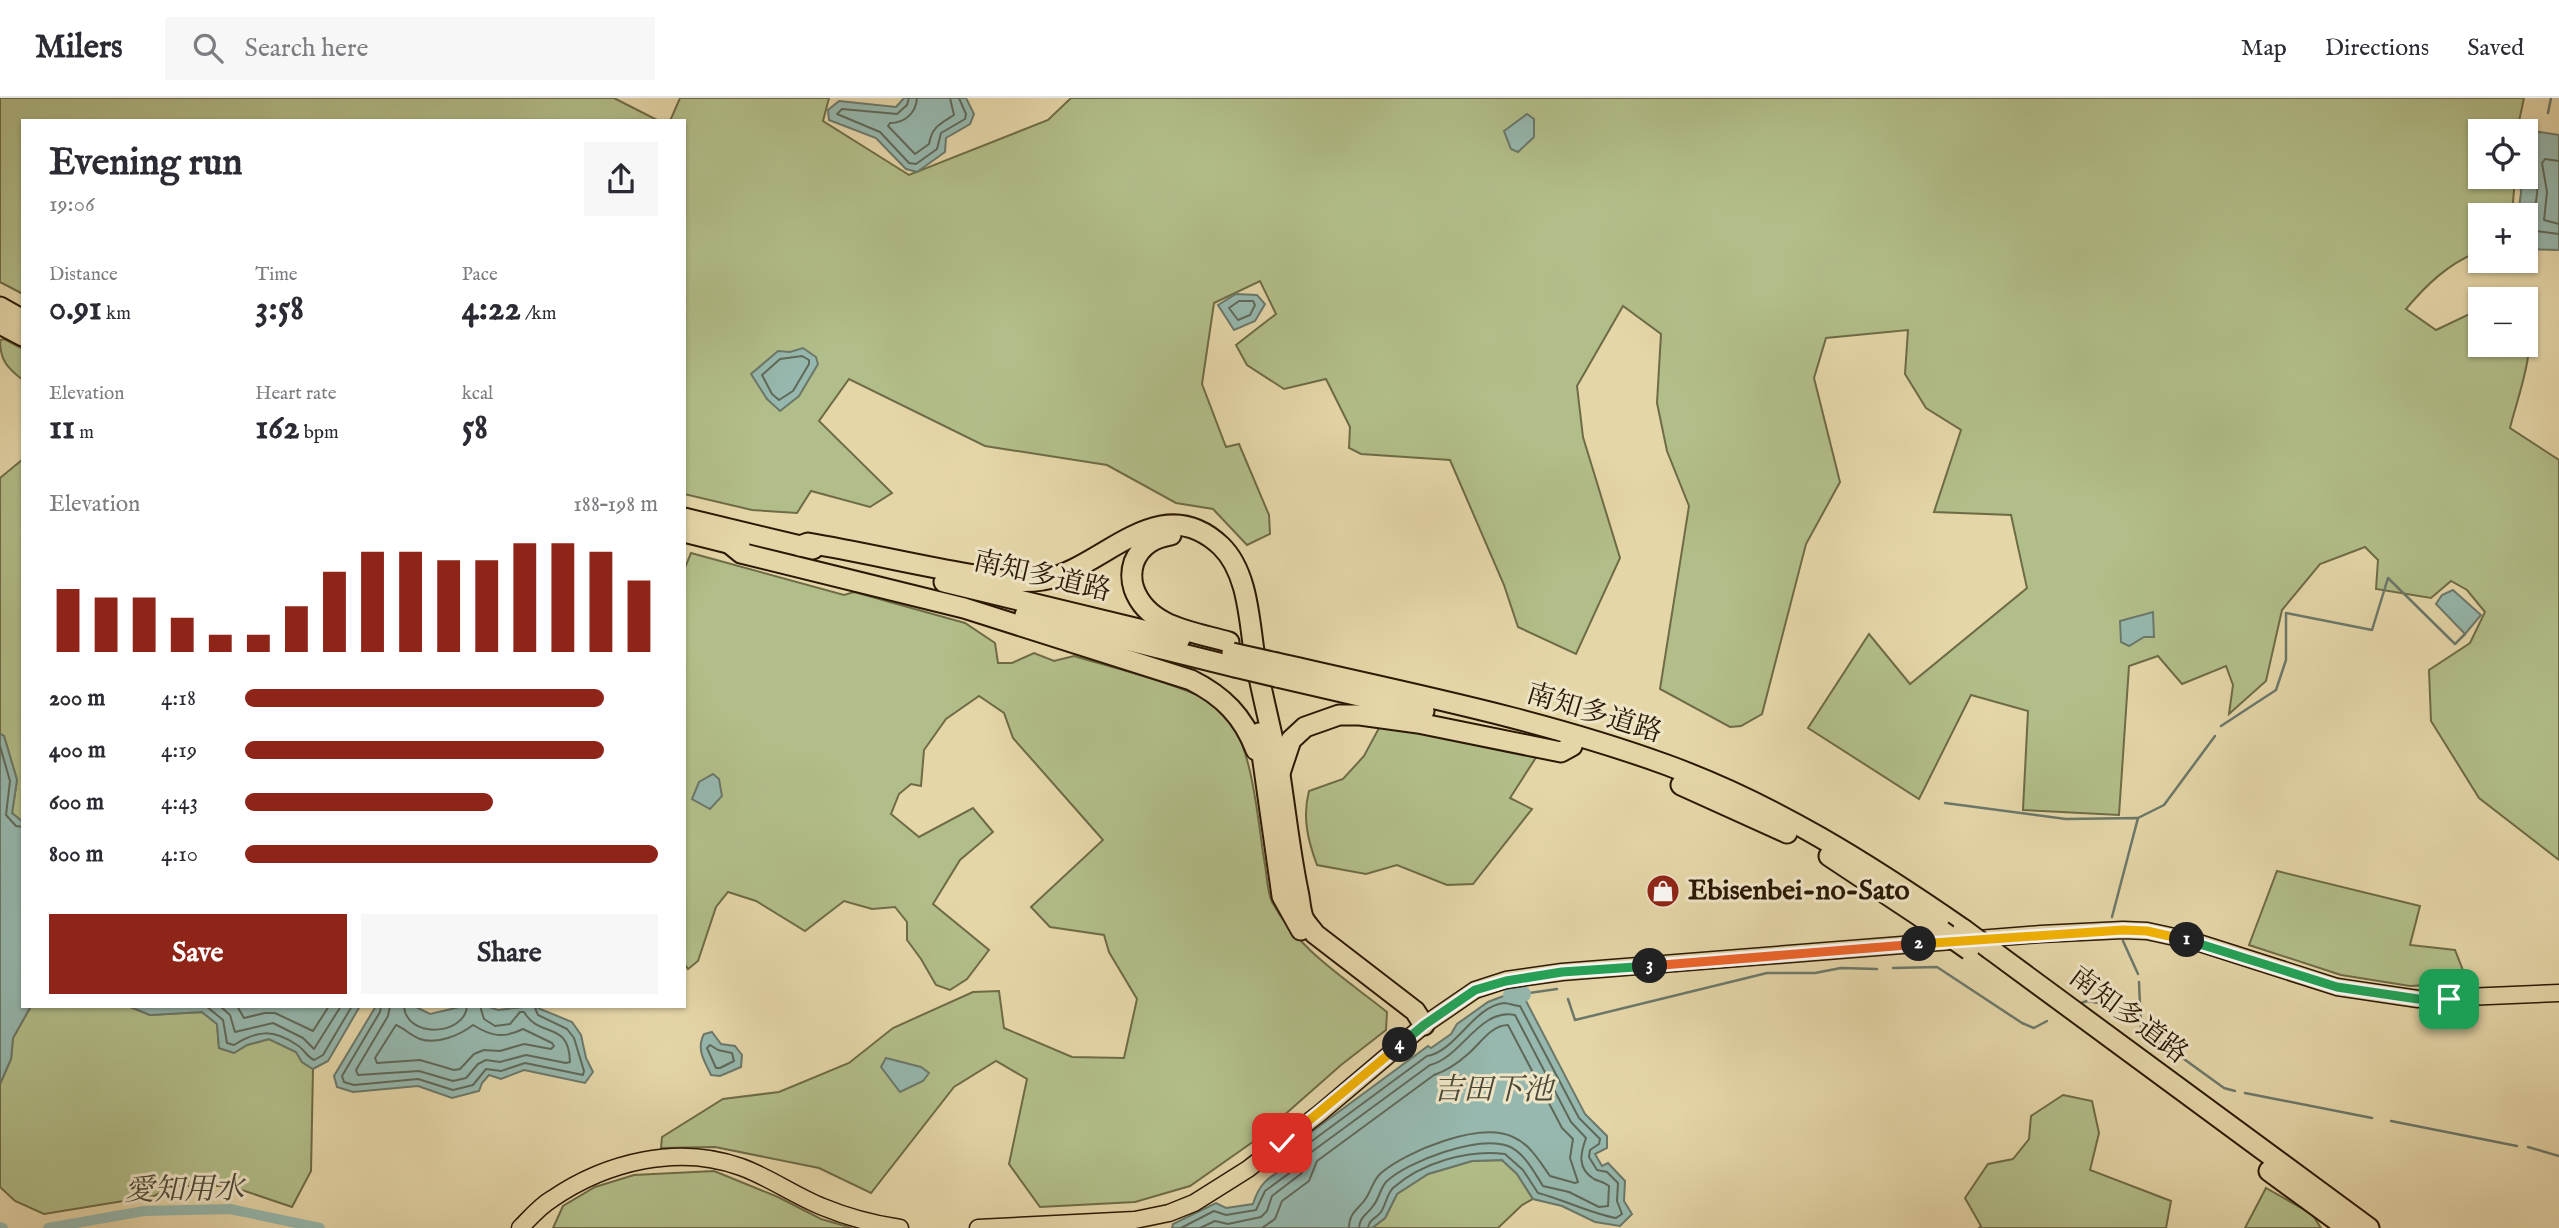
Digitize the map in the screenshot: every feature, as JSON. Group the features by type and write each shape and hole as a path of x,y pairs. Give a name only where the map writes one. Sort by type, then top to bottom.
{"highway":[{"path":"0,307 21,319"},
{"path":"0,324 21,335"},
{"name":"南知多道路","path":"686,518 1232,654"},
{"path":"800,546 808,543 862,552 922,567 1006,581 1029,582 1065,574 1126,538 1147,529 1168,526 1199,531 1219,545 1235,565 1248,616 1261,690 1282,897 1297,927 1319,947 1410,1018 1424,1025"},
{"name":"南知多道路","path":"686,533 1366,684 1573,736 1667,765 1706,781 1812,831 1880,871 2369,1228"},
{"path":"1232,654 1167,624 1138,600 1132,566 1143,546 1157,537 1176,534 1193,538 1210,548 1231,577 1271,773"},
{"path":"730,544 741,553 964,608 1191,680 1223,699 1237,713 1271,773"},
{"name":"南知多道路","path":"1275,664 1572,747 1671,780 1787,833 1863,878 1969,950 2347,1228"},
{"path":"1271,773 1291,740 1305,727 1339,715 1360,715 1418,723 1561,752 1572,747"}],"main road":[{"path":"978,1228 1135,1220 1169,1213 1194,1203 1218,1190 1282,1143 1424,1025 1475,990 1506,981 1562,972 2116,930 2147,931 2193,941 2337,987 2418,999 2559,993"},
{"path":"520,1228 549,1200 582,1181 609,1170 658,1158 697,1157 743,1167 823,1207 858,1219 900,1228"}],"green space":[{"path":"0,98 614,98 655,119 21,119 21,293 0,282"},
{"path":"680,98 829,98 823,121 909,175 1048,120 1071,98 2524,98 2520,119 2468,119 2468,189 2514,189 2513,203 2468,203 2468,257 2439,275 2406,309 2436,330 2468,315 2468,357 2528,357 2510,428 2559,460 2559,860 2479,798 2431,721 2429,670 2470,643 2485,612 2467,590 2451,581 2431,598 2376,589 2378,560 2365,547 2320,564 2282,610 2266,681 2229,714 2233,685 2226,666 2182,684 2158,656 2129,666 2119,815 2023,810 2028,711 1971,695 1919,799 1808,728 1869,634 1910,684 2027,588 2011,515 1934,512 1961,430 1926,408 1905,374 1908,330 1826,338 1814,378 1840,482 1806,544 1762,714 1741,726 1730,727 1660,689 1689,506 1667,451 1657,403 1661,334 1623,306 1577,386 1583,437 1620,558 1576,654 1518,627 1504,585 1450,460 1361,454 1349,448 1350,427 1326,379 1284,389 1247,365 1236,345 1276,314 1260,281 1214,303 1202,384 1226,447 1239,444 1269,515 1270,534 1247,545 1213,509 1176,503 1107,465 985,446 849,379 819,421 892,493 870,507 811,491 797,513 752,510 686,494 686,119 671,119"},
{"path":"4,339 21,348 21,378 3,358 0,340"},
{"path":"21,461 21,821 12,813 17,780 4,736 0,734 0,478"},
{"path":"691,553 844,595 854,592 965,623 995,643 998,663 1012,663 1034,653 1054,661 1074,656 1172,685 1208,700 1220,708 1231,722 1247,760 1272,902 1282,919 1309,949 1387,1012 1386,1030 1341,1065 1257,1139 1190,1186 1135,1202 1040,1207 1009,1164 1027,1079 996,1061 954,1087 871,1193 819,1168 715,1147 661,1148 662,1137 723,1099 779,1092 849,1063 893,1028 973,992 999,991 1004,1028 1072,1057 1124,1058 1137,999 1109,952 1104,935 1050,927 1031,907 1103,840 1013,738 1004,713 979,696 946,719 924,750 921,786 911,784 899,794 891,814 919,837 973,808 993,832 960,860 933,904 989,950 967,979 950,990 936,985 907,940 907,922 895,907 872,909 844,901 805,931 756,901 728,892 716,907 698,961 688,969 686,565"},
{"path":"1394,724 1537,756 1510,798 1532,809 1473,884 1447,885 1397,865 1366,874 1317,865 1307,829 1309,791 1343,779 1364,756 1379,728"},
{"path":"2277,871 2420,906 2410,945 2455,950 2468,983 2410,986 2341,975 2249,945"},
{"path":"30,1008 133,1008 150,1015 202,1012 217,1024 219,1048 234,1053 247,1045 269,1039 296,1052 302,1062 313,1069 311,1171 292,1207 230,1186 175,1186 154,1196 44,1214 15,1201 0,1187 0,1084 11,1059 13,1038"},
{"path":"2063,1095 2092,1101 2099,1133 2090,1170 2171,1201 2166,1228 1979,1228 1981,1226 1965,1198 1988,1164 2013,1159 2029,1139 2031,1116"},
{"path":"1502,1160 1517,1174 1533,1199 1522,1205 1498,1228 1372,1228 1385,1218 1397,1194 1428,1174 1472,1161"},
{"path":"714,1171 778,1197 821,1219 852,1228 553,1228 563,1206 595,1187 634,1175"},
{"path":"2266,1188 2312,1214 2321,1228 2245,1228"}],"water":[{"path":"904,98 966,98 974,114 970,124 946,138 945,152 917,172 906,169 876,138 829,120 828,110 839,101 896,107"},
{"path":"1527,114 1534,119 1534,137 1518,152 1511,149 1504,131"},
{"path":"2538,132 2559,135 2559,250 2538,249 2538,203 2520,203 2521,189 2538,189"},
{"path":"1236,294 1257,295 1265,304 1255,321 1234,330 1218,305"},
{"path":"803,348 816,357 818,364 799,396 780,411 767,399 751,374 778,351 790,352"},
{"path":"2453,590 2481,615 2465,634 2436,604 2442,595"},
{"path":"2153,612 2154,637 2144,637 2129,646 2121,642 2120,621"},
{"path":"0,734 4,736 17,780 12,813 21,820 21,1008 30,1008 13,1038 11,1059 0,1084"},
{"path":"713,774 719,779 722,796 710,809 692,799 699,782"},
{"name":"吉田下池","path":"1511,993 1512,998 1525,999 1585,1114 1607,1136 1607,1148 1595,1154 1602,1166 1608,1163 1625,1181 1624,1201 1632,1214 1620,1226 1595,1222 1562,1206 1533,1199 1517,1174 1502,1160 1472,1161 1428,1174 1397,1194 1385,1218 1372,1228 1172,1228 1173,1224 1216,1203 1226,1208 1253,1204 1262,1185 1289,1165 1287,1150 1428,1046 1431,1048 1451,1034 1457,1024 1488,1002"},
{"path":"133,1008 359,1008 328,1061 313,1069 302,1062 296,1052 269,1039 247,1045 234,1053 219,1048 217,1024 202,1012 150,1015"},
{"path":"375,1008 418,1008 430,1014 456,1008 538,1008 572,1022 581,1035 586,1058 593,1072 585,1083 524,1070 501,1079 489,1075 479,1091 452,1098 418,1086 353,1092 337,1087 334,1076"},
{"path":"712,1032 721,1044 735,1046 742,1055 741,1067 720,1076 711,1075 701,1045 704,1034"},
{"path":"886,1058 921,1067 929,1073 923,1081 900,1092 881,1067"}],"waterway":[{"path":"2548,113 2551,98"},
{"path":"2221,726 2276,690 2286,660 2286,613 2372,630 2388,578 2455,644 2465,634"},
{"path":"2138,818 2164,805 2215,736"},
{"path":"1945,803 2066,819 2138,818 2112,917"},
{"path":"2123,941 2138,974"},
{"path":"1893,968 1937,967 2022,1023 2034,1028 2047,1021"},
{"path":"1568,999 1575,1020 1767,973 1815,973 1841,968 1877,969"},
{"path":"2139,982 2141,1028 2224,1088 2235,1091"},
{"path":"1523,994 1557,989"},
{"path":"1511,995 1523,994"},
{"path":"2081,1003 2087,1001 2104,1004 2124,998"},
{"path":"2245,1093 2372,1118"},
{"path":"2391,1121 2517,1146"},
{"path":"2528,1147 2559,1156"},
{"name":"愛知用水","path":"48,1228 144,1211 230,1209 320,1228"}],"place":[{"name":"Ebisenbei-no-Sato","path":"1663,891"}],"route":[{"path":"1282,1143 1424,1025 1475,990 1506,981 1562,972 1877,946 2123,930 2147,931 2193,941 2337,987 2418,999 2449,999"}]}
